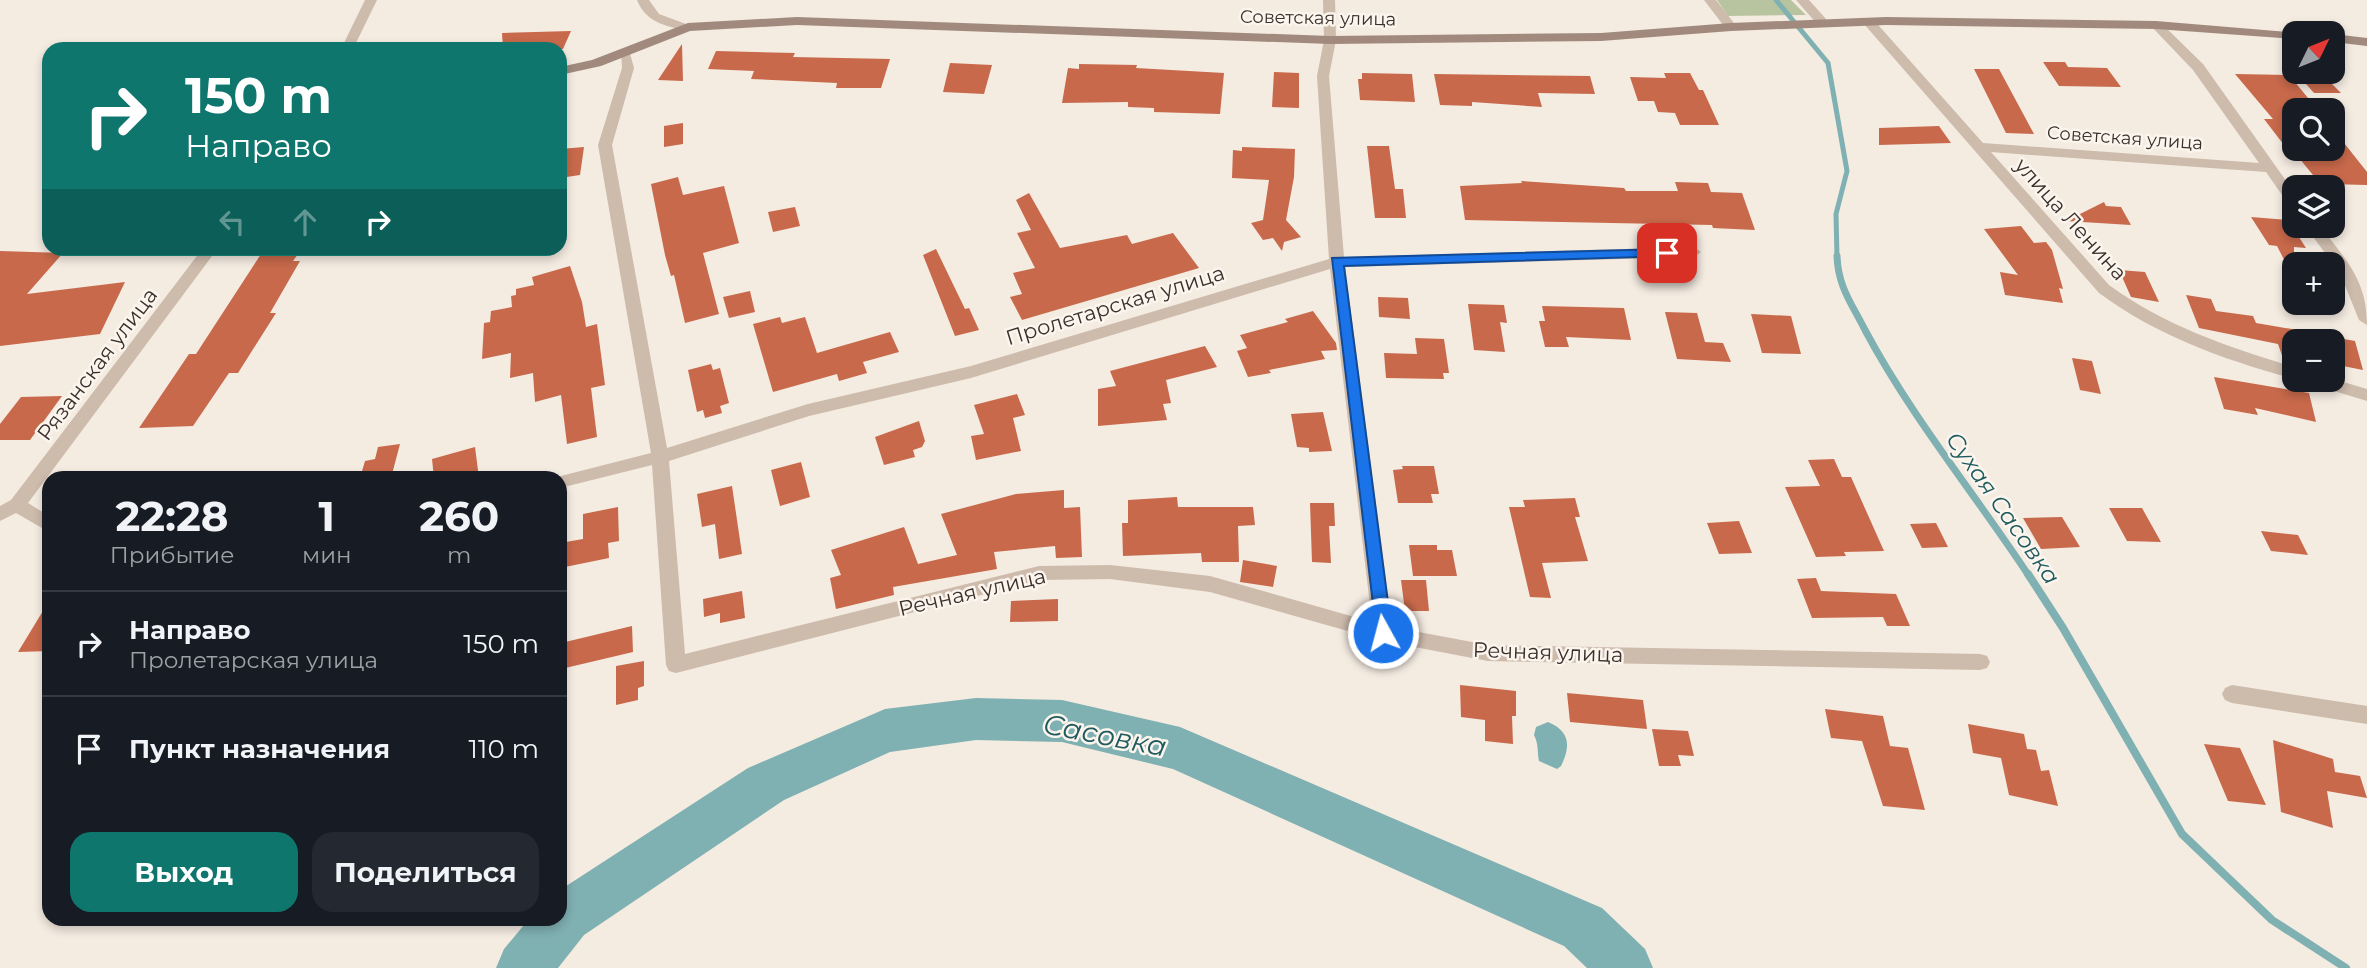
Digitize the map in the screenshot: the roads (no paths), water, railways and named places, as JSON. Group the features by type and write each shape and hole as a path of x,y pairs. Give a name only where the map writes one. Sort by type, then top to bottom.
{"street":[{"path":"350,42 371,0"},
{"name":"Советская улица","path":"643,0 645,8 661,21 688,27 797,21 1330,40 1601,37 1819,22"},
{"path":"1329,0 1330,40 1323,76 1337,262 1383,633"},
{"path":"1710,0 1731,27"},
{"path":"1802,0 1819,22 2156,24 2282,34"},
{"name":"улица Ленина","path":"1868,21 2089,275 2117,300 2143,317 2188,338 2282,369"},
{"path":"2156,24 2198,67 2282,186"},
{"name":"Советская улица","path":"567,69 625,53 688,27"},
{"path":"2345,39 2367,42"},
{"path":"625,53 628,68 605,145 660,457"},
{"name":"Советская улица","path":"1979,147 2268,168"},
{"path":"2321,238 2347,272 2367,320"},
{"name":"Пролетарская улица","path":"567,479 660,457 807,410 971,372 1337,262 1694,252"},
{"name":"Рязанская улица","path":"43,471 205,256"},
{"path":"2345,388 2367,395"},
{"name":"Речная улица","path":"660,457 676,665 1039,573 1110,572 1210,584 1383,633 1488,653 1980,662"},
{"name":"Рязанская улица","path":"17,505 42,472"},
{"path":"0,514 17,505 42,521"},
{"path":"2232,694 2367,715"}],"water":[{"path":"1548,722 1561,730 1566,740 1564,759 1557,769 1539,761 1534,735 1536,727"}],"waterway":[{"name":"Сухая Сасовка","path":"1776,0 1828,63 1847,171 1836,214 1837,258"},
{"name":"Сухая Сасовка","path":"1837,256 1846,295 1883,362 1923,425 2029,576"},
{"name":"Сухая Сасовка","path":"2028,574 2063,628 2182,834 2272,920 2346,968"},
{"name":"Сасовка","path":"567,916 766,784 885,731 976,719 1062,721 1180,749 1583,927 1626,968"},
{"name":"Сасовка","path":"523,968 558,926"}]}
